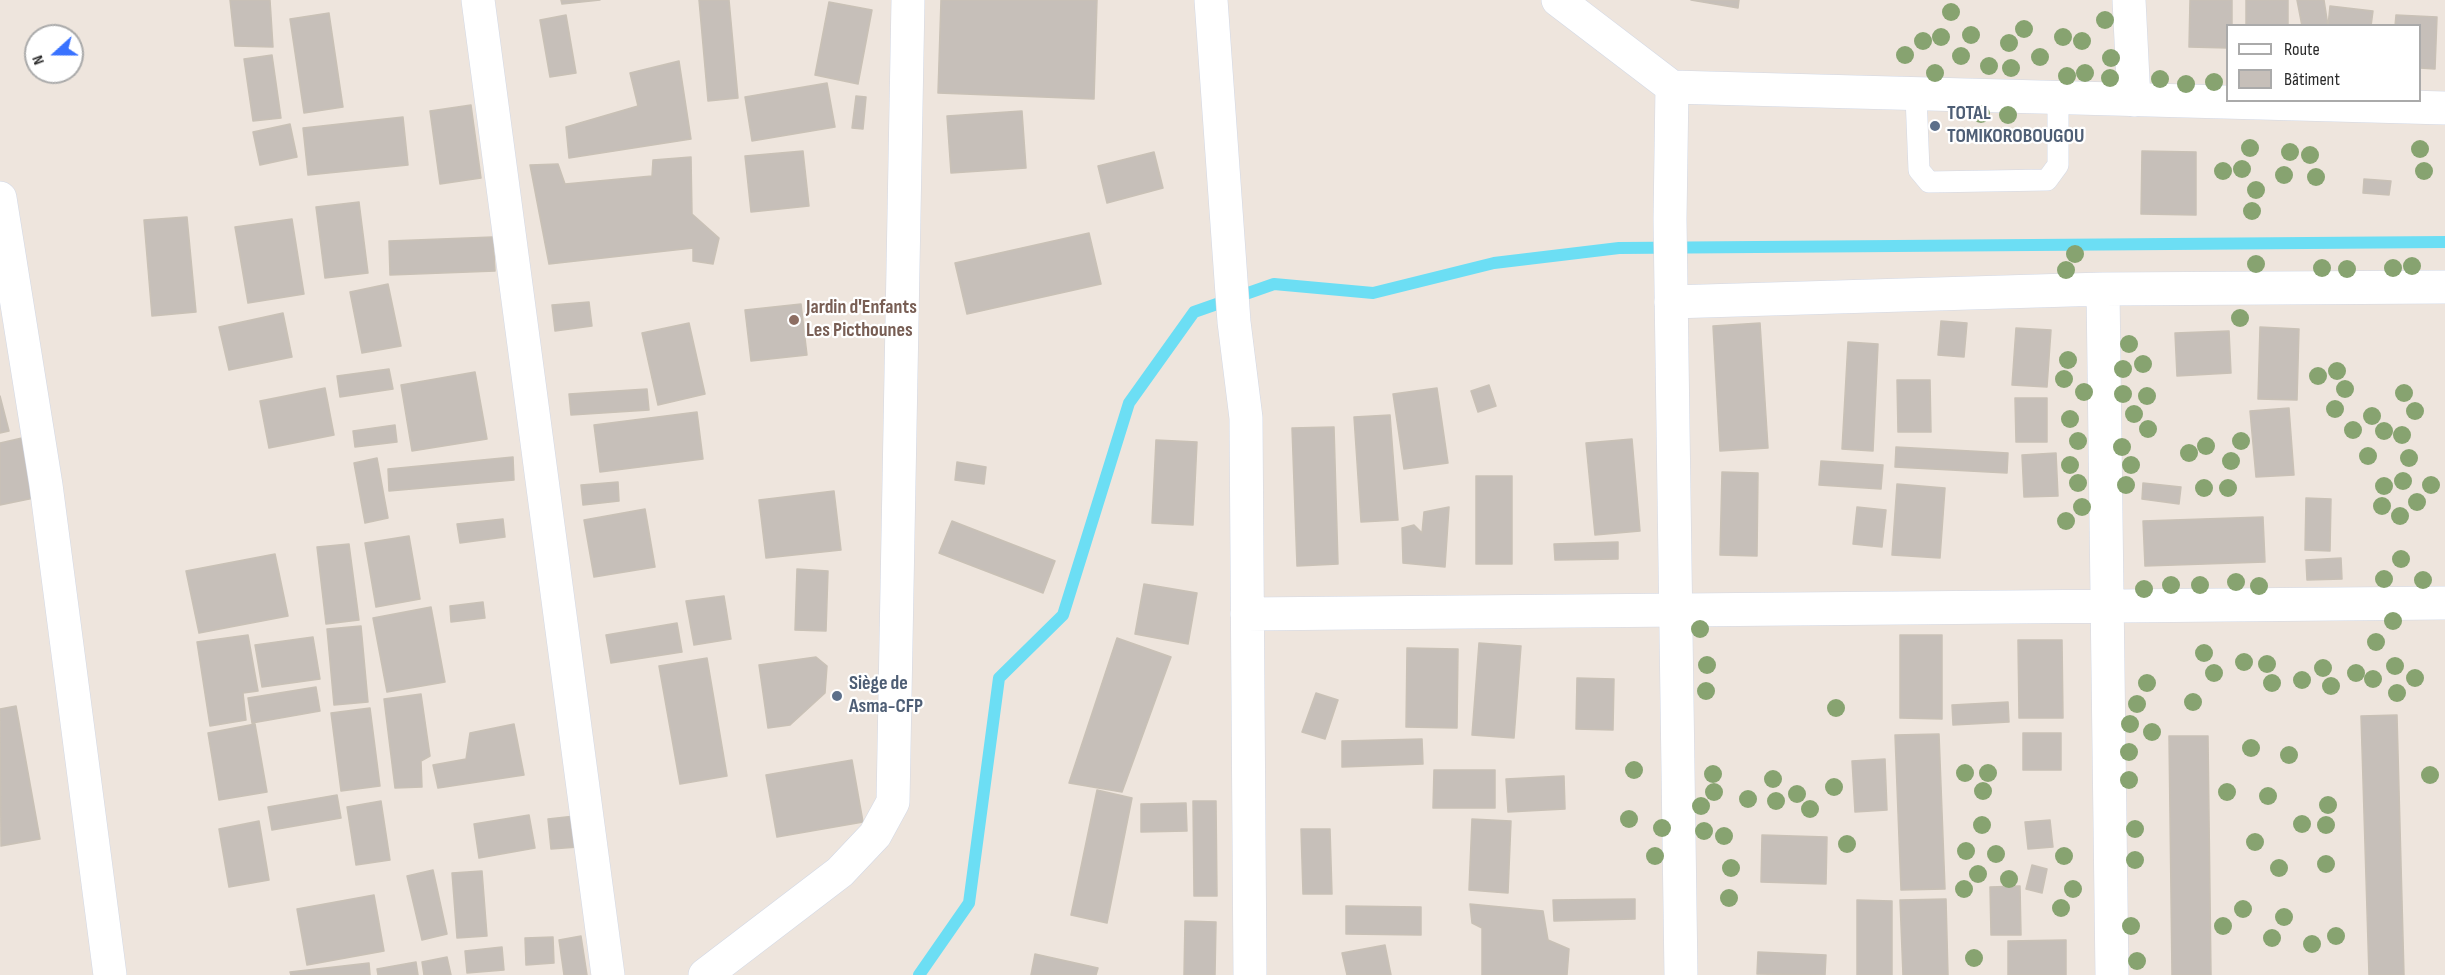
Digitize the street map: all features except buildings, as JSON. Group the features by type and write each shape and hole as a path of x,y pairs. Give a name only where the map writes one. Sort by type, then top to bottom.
{"street":[{"path":"478,0 608,975"},
{"path":"705,975 840,872 875,836 893,802 908,0"},
{"path":"1211,0 1230,277 1246,418 1250,975"},
{"path":"1558,0 1672,87 1916,96 2058,97 2445,108"},
{"path":"2129,0 2134,100"},
{"path":"1672,87 1670,219 1681,975"},
{"path":"0,198 45,485 110,975"},
{"path":"1671,293 2445,287"},
{"path":"2103,289 2112,975"},
{"path":"1247,614 2445,603"}],"lane":[{"path":"1916,96 1919,170 1929,182 2047,180 2058,165 2058,97"}],"waterway":[{"path":"919,975 969,903 999,678 1063,615 1129,403 1194,312 1274,284 1373,293 1494,263 1619,248 2445,242"}],"place":[{"name":"TOTAL TOMIKOROBOUGOU","path":"1935,126"},
{"name":"Jardin d'Enfants Les Picthounes","path":"794,320"},
{"name":"Siège de Asma-CFP","path":"837,696"}]}
